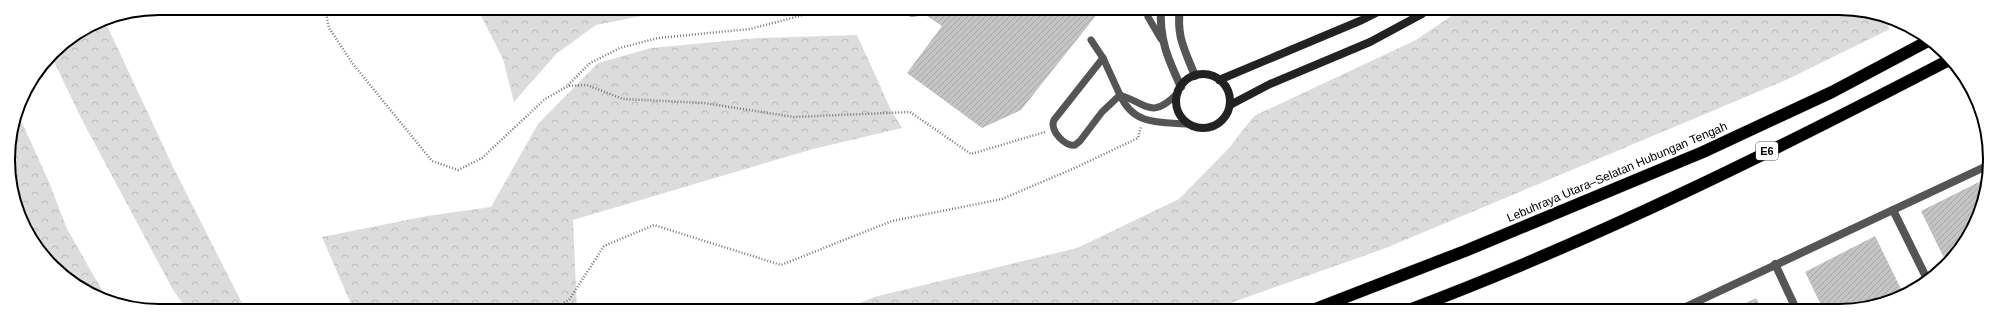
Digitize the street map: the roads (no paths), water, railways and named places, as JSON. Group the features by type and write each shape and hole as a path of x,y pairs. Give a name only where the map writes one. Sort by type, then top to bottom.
{"highway":[{"name":"Lebuhraya Utara–Selatan Hubungan Tengah","path":"1328,304 1569,208 1703,152 1818,98 1924,43"},
{"name":"E6","path":"1425,304 1475,285 1581,239 1846,113 1945,62"}],"main road":[{"path":"1219,80 1371,15"},
{"path":"1230,105 1277,81 1370,42 1417,15"},
{"path":"1203,75 1219,80 1228,91 1230,105 1227,113 1222,121 1214,126 1197,127 1188,124 1179,113 1176,100 1179,90 1187,80 1195,76 1203,75"}],"street":[{"path":"1161,15 1161,39 1179,90"},
{"path":"1179,15 1178,25 1181,41 1195,76"},
{"path":"1691,304 1774,264 1983,168"},
{"path":"1893,210 1925,275"},
{"path":"1774,264 1794,304"}],"lane":[{"path":"1148,15 1161,39"},
{"path":"1091,40 1103,58 1124,104 1132,112 1143,120 1151,123 1188,124"},
{"path":"1103,58 1054,120 1052,125 1053,130 1067,144 1075,145 1080,141 1102,112 1120,95"},
{"path":"1120,95 1132,99 1142,106 1151,108 1168,103 1179,90"}]}
